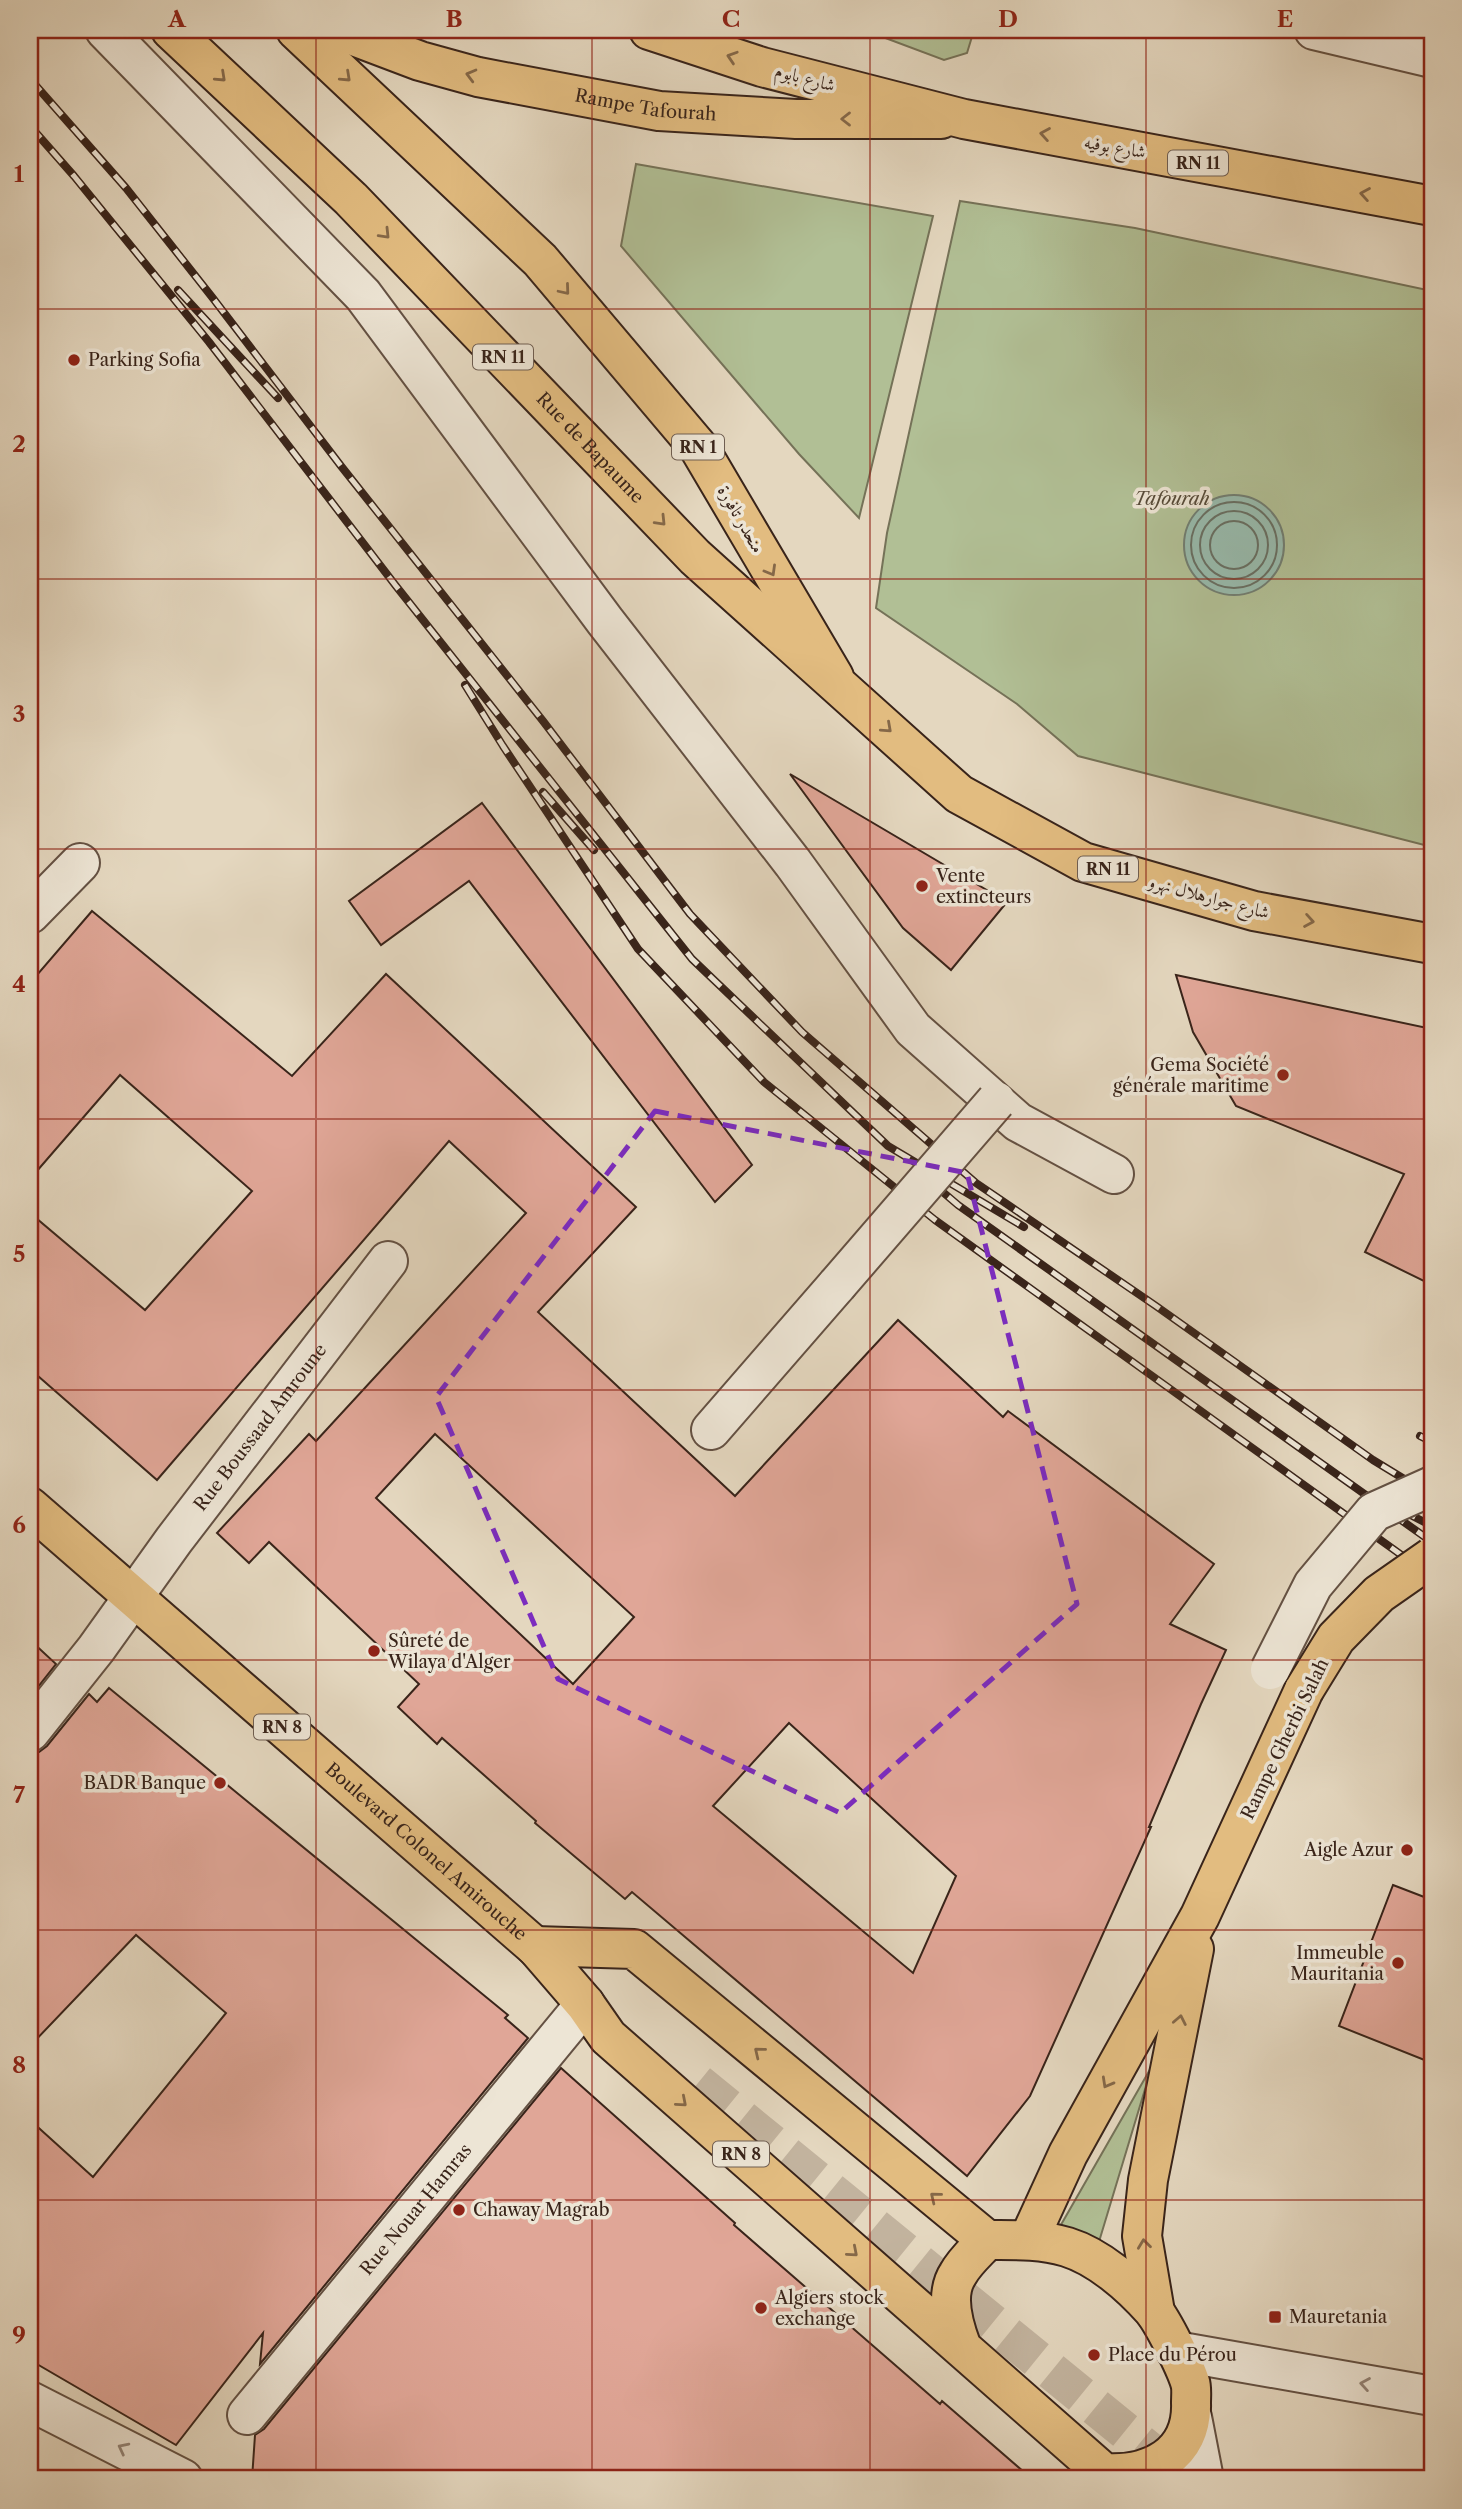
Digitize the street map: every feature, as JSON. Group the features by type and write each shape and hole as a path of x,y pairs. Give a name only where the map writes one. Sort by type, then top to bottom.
{"main road":[{"name":"Rue de Bapaume","path":"171,30 351,199 695,557 837,682"},
{"name":"منحدر تافورة","path":"296,30 540,260 699,448 837,682"},
{"name":"Rampe Tafourah","path":"338,30 420,61 537,90 659,111 796,119 964,119"},
{"name":"شارع بابوم","path":"649,30 762,67 964,119"},
{"name":"شارع بوفيه","path":"964,119 1432,206"},
{"name":"شارع جوارهلال نهرو","path":"837,682 959,794 1083,862 1254,911 1432,944"},
{"name":"Boulevard Colonel Amirouche","path":"30,1507 534,1946 698,2083"},
{"name":"Rampe Gherbi Salah","path":"1029,2239 1068,2154 1200,1916 1304,1690 1336,1638 1380,1594 1432,1558"},
{"name":"Rampe Gherbi Salah","path":"1154,2312 1142,2236 1148,2180 1200,1916"},
{"name":"RN 8","path":"534,1946 585,2004 608,2037 962,2348"},
{"path":"534,1946 634,1949 987,2241 1029,2239 1068,2247 1103,2265 1154,2312 1190,2383 1192,2417 1184,2438 1170,2458 1128,2474 1108,2476 962,2348 952,2323 952,2295 956,2276 987,2241"}],"street":[{"path":"106,30 363,295 605,621 793,863 913,1029 1018,1122 1114,1174"},
{"path":"1314,30 1432,58"},
{"path":"30,914 80,863"},
{"path":"711,1430 996,1101"},
{"name":"Rue Boussaad Amroune","path":"30,1732 96,1649 174,1540 388,1261"},
{"path":"1270,1670 1314,1585 1374,1512 1432,1486"},
{"name":"Rue Nouar Hamras","path":"247,2415 585,2004"},
{"path":"1176,2351 1432,2396"},
{"path":"30,2401 183,2479"},
{"path":"1192,2417 1204,2479"}],"highlighted area":[{"path":"655,1111 967,1173 1077,1604 840,1813 558,1679 436,1397"}],"green space":[{"path":"864,30 974,30 967,53 944,60"},
{"path":"636,164 933,216 859,518 799,454 621,246"},
{"name":"Tafourah","path":"960,201 1135,228 1432,291 1432,847 1078,756 1017,704 876,608 887,533"},
{"path":"1152,2066 1095,2255 1058,2230"}],"water":[{"path":"1234,495 1262,503 1276,517 1284,545 1276,573 1262,587 1234,595 1206,587 1192,573 1184,545 1192,517 1206,503"}],"building":[{"path":"790,774 1007,902 951,970 903,928"},
{"path":"482,803 752,1165 715,1202 469,881 381,945 349,901"},
{"path":"92,911 292,1076 386,974 636,1207 538,1312 735,1496 898,1320 1003,1417 1008,1411 1214,1564 1170,1624 1226,1650 1151,1827 1030,2096 967,2176 632,1892 625,1899 535,1823 536,1821 442,1738 437,1744 398,1707 419,1684 269,1542 249,1563 217,1533 309,1434 316,1441 526,1213 449,1141 157,1480 30,1369 30,1213 145,1310 252,1191 120,1075 30,1179 30,983","holes":["435,1434 634,1617 573,1684 376,1498","789,1723 956,1876 913,1973 713,1806"]},
{"path":"1176,975 1432,1029 1432,1285 1365,1252 1404,1174 1236,1106 1193,1032"},
{"path":"30,1640 56,1664 30,1697"},
{"path":"109,1688 508,2015 505,2018 528,2038 260,2364 263,2333 176,2445 30,2360 30,2120 93,2177 226,2013 136,1935 30,2046 30,1753 39,1752 47,1746 89,1694 97,1702"},
{"name":"Immeuble Mauritania","path":"1393,1885 1432,1900 1432,2063 1339,2026"},
{"path":"561,2068 735,2223 734,2225 940,2404 942,2401 1032,2479 252,2479 255,2435 264,2429"}],"tunnel":[{"path":"698,2083 1184,2479"}],"railway":[{"path":"30,79 126,188 543,721 690,914 802,1032 976,1183 1156,1306 1373,1460 1432,1496"},
{"path":"30,126 209,342 396,586 692,959 888,1146 1024,1227"},
{"path":"178,290 278,398"},
{"path":"465,685 638,949 764,1082 935,1220 1432,1577"},
{"path":"543,792 594,850"},
{"path":"924,1176 958,1205 1432,1542"},
{"path":"1420,1436 1432,1442"},
{"path":"1401,1510 1432,1526"}],"place":[{"name":"Parking Sofia","path":"74,360"},
{"name":"Vente extincteurs","path":"922,886"},
{"name":"Gema Société générale maritime","path":"1283,1075"},
{"name":"Sûreté de Wilaya d'Alger","path":"374,1651"},
{"name":"BADR Banque","path":"220,1783"},
{"name":"Aigle Azur","path":"1407,1850"},
{"name":"Immeuble Mauritania","path":"1398,1963"},
{"name":"Chaway Magrab","path":"459,2210"},
{"name":"Algiers stock exchange","path":"761,2308"},
{"name":"Mauretania","path":"1275,2317"},
{"name":"Place du Pérou","path":"1094,2355"}]}
